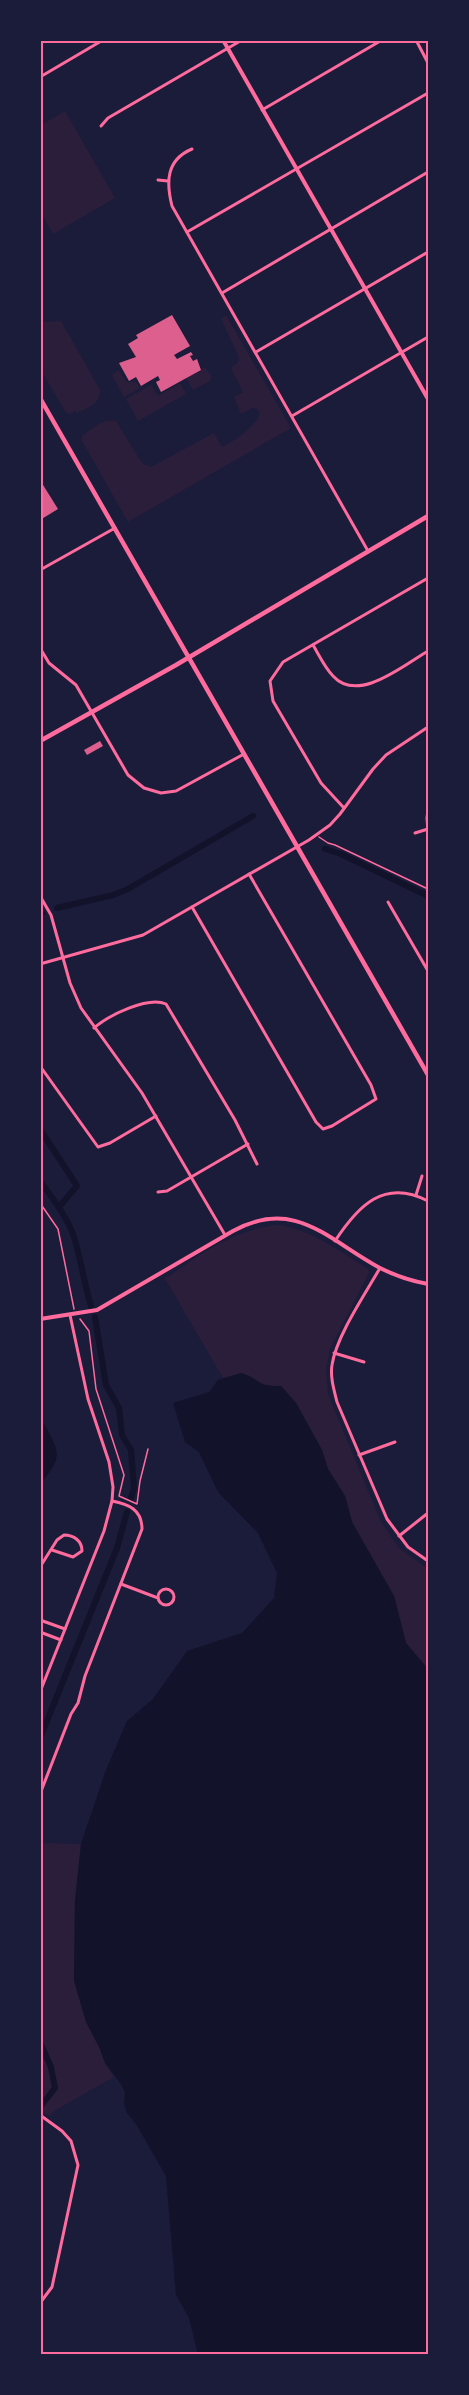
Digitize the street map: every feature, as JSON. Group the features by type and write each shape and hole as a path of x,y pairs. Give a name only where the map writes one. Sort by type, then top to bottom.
{"main road":[{"path":"40,398 429,1075"},
{"path":"40,741 189,657 429,516"}],"street":[{"path":"40,77 103,40"},
{"path":"223,40 429,399"},
{"path":"101,126 108,118 242,40"},
{"path":"262,110 382,40"},
{"path":"416,40 429,63"},
{"path":"187,232 429,93"},
{"path":"192,149 181,154 171,167 167,186 172,206 368,551"},
{"path":"222,292 429,172"},
{"path":"158,180 168,181"},
{"path":"256,352 429,252"},
{"path":"292,416 429,337"},
{"path":"40,570 114,528"},
{"path":"344,808 333,799 321,783 271,694 270,681 276,669 283,662 429,578"},
{"path":"313,645 332,675 347,686 356,687 371,684 429,651"},
{"path":"40,648 50,663 76,685 128,775 137,783 153,791 169,793 244,754"},
{"path":"40,964 143,935 316,835 330,825 386,755 429,726"},
{"path":"415,833 428,830 429,810"},
{"path":"192,908 322,1129 366,1107 376,1099 371,1085 249,874"},
{"path":"40,896 51,915 81,1008 142,1093 225,1235"},
{"path":"388,902 429,971"},
{"path":"94,1028 114,1014 154,1002 166,1004 248,1144 257,1164"},
{"path":"40,1066 98,1147 110,1143 156,1116"},
{"path":"158,1192 167,1191 192,1178 248,1144"},
{"path":"416,1195 422,1176"},
{"path":"335,1241 356,1212 374,1199 399,1193 416,1195 429,1201"},
{"path":"40,1319 88,1312 106,1305 251,1221 274,1218 305,1224 380,1268 402,1278 429,1284"},
{"path":"380,1268 334,1353 332,1367 336,1399 387,1519 408,1547 429,1561"},
{"path":"40,1692 104,1531 112,1502 109,1462 88,1399 70,1315"},
{"path":"334,1353 364,1362"},
{"path":"359,1455 395,1442"},
{"path":"40,1794 71,1714 78,1702 139,1538 142,1522 138,1514 129,1505 112,1502"},
{"path":"399,1536 429,1513"},
{"path":"40,1567 57,1540 64,1535 78,1540 82,1545 82,1551 73,1557 52,1550"},
{"path":"121,1584 159,1598 160,1602 167,1605 173,1600 174,1595 166,1589 160,1593 159,1598"},
{"path":"40,1620 65,1629"},
{"path":"40,1632 61,1640"},
{"path":"40,2115 62,2131 71,2141 78,2165 52,2287 40,2303"}],"path":[{"path":"316,835 328,843 429,889"},
{"path":"40,1203 58,1229 74,1310"},
{"path":"80,1319 89,1331 96,1389 124,1475 120,1496 137,1504 148,1449"}],"shaded area":[{"path":"65,111 115,198 53,234 41,213 41,125"},
{"path":"226,315 291,428 128,522 82,441 82,436 93,427 106,421 116,421 142,463 151,467 214,433 222,447 244,433 260,413 257,409 252,408 241,414 234,397 243,392 231,368 238,362 239,357 221,319"},
{"path":"61,321 100,390 100,395 93,405 70,414 66,413 41,370 41,322"},
{"path":"205,367 211,376 210,381 193,390 186,378"},
{"path":"118,370 127,382 136,382 140,388 124,397 112,375"},
{"path":"180,383 186,394 138,421 126,399 151,385 158,396"},
{"path":"277,1225 313,1236 368,1269 369,1273 330,1349 326,1369 328,1394 381,1522 399,1548 428,1569 428,1669 406,1643 394,1596 352,1522 345,1496 328,1469 322,1450 296,1403 281,1386 262,1385 234,1375 223,1378 164,1277 168,1277 206,1251 233,1237 262,1227"},
{"path":"241,1373 262,1384 281,1386 296,1403 322,1450 328,1469 345,1496 352,1522 394,1596 406,1643 428,1669 428,2354 198,2354 189,2318 176,2295 166,2176 136,2124 127,2113 124,2103 125,2093 105,2063 86,2022 74,1981 75,1901 81,1844 106,1770 127,1721 153,1699 187,1651 242,1633 274,1598 277,1573 258,1533 218,1492 199,1452 185,1442 173,1403 209,1392 218,1380"},
{"path":"44,1423 57,1454 53,1466 41,1483 41,1425"},
{"path":"40,1843 81,1844 75,1901 74,1981 105,2063 114,2077 54,2111 50,2116 40,2111"}],"building":[{"path":"172,315 190,346 174,355 177,359 191,352 193,355 190,356 193,361 197,359 201,370 161,392 156,382 160,380 158,376 141,386 136,377 129,381 119,363 136,357 128,344 138,338 136,335"},
{"path":"40,480 58,509 40,520"},
{"path":"100,741 103,746 87,755 84,750"}],"waterway":[{"path":"57,908 113,895 128,889 253,816"},
{"path":"325,849 341,854 428,896"},
{"path":"40,1129 77,1186 59,1207"},
{"path":"40,1181 71,1229 91,1306"},
{"path":"95,1317 106,1385 119,1408 122,1435 131,1450 134,1488 131,1498"},
{"path":"40,1738 117,1548 127,1512"},
{"path":"40,2042 51,2067 55,2088 40,2107"}]}
